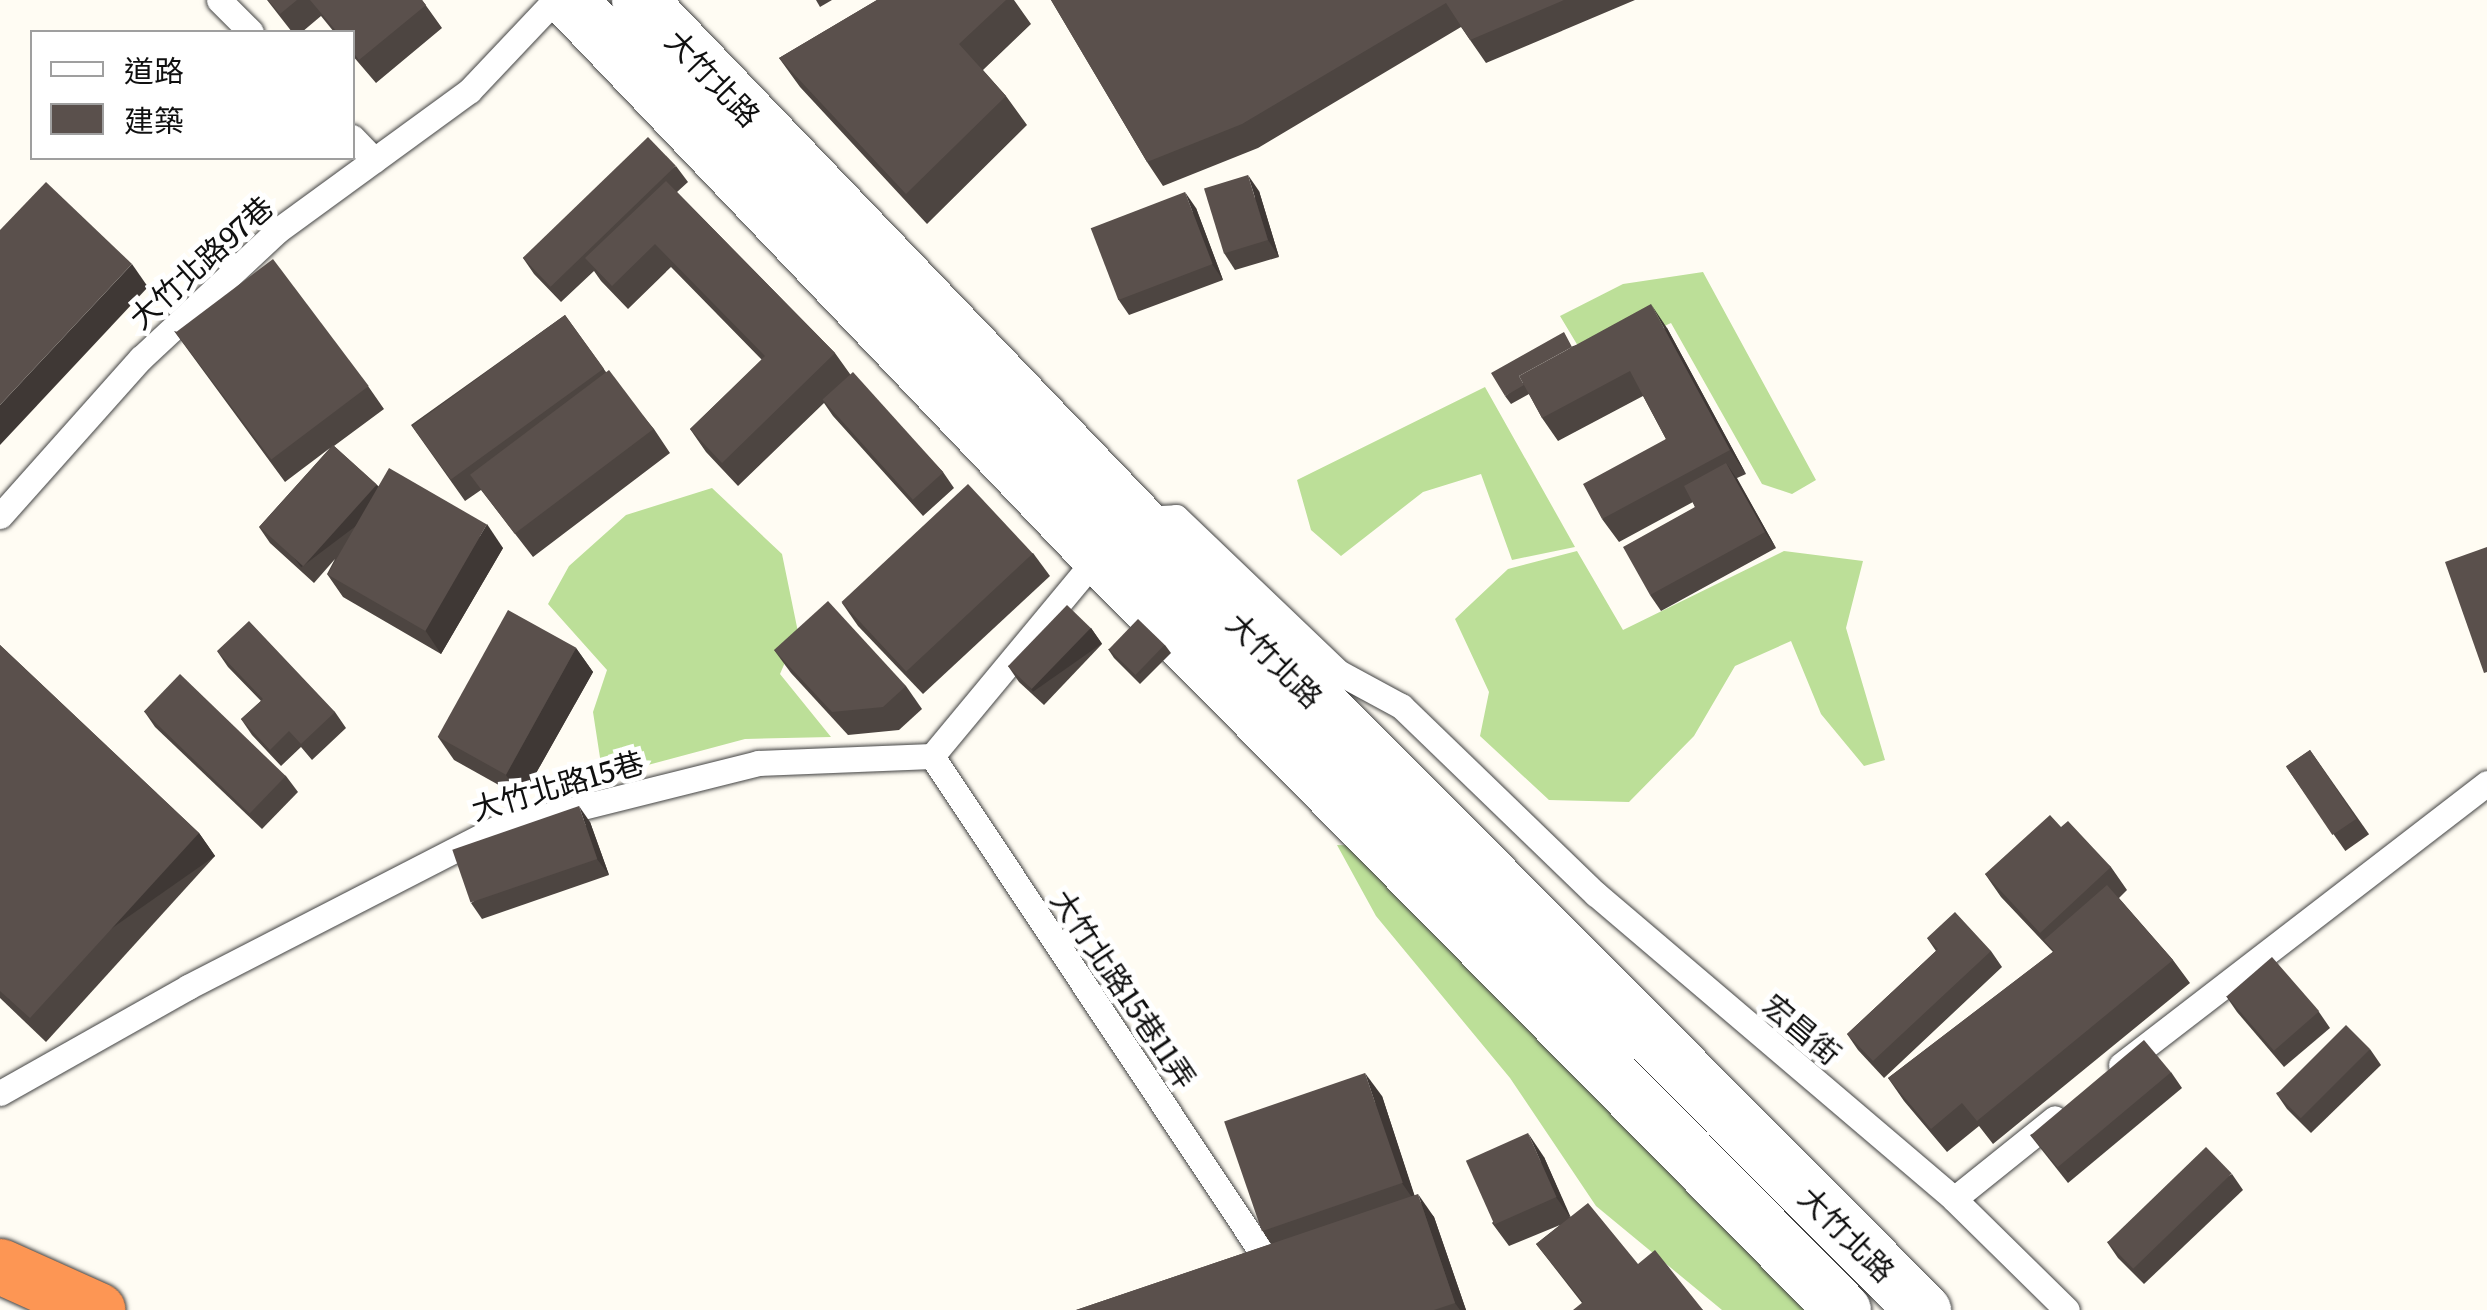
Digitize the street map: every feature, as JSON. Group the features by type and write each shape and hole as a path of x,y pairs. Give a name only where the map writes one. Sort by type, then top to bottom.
{"highway":[{"path":"0,1266 98,1310"}],"street":[{"name":"大竹北路","path":"570,0 1118,537 1923,1310"},
{"name":"大竹北路","path":"638,0 1118,537 1843,1310"}],"lane":[{"path":"219,0 249,30"},
{"name":"大竹北路97巷","path":"0,516 141,358 277,230 469,91 555,0"},
{"path":"355,140 374,160"},
{"name":"宏昌街","path":"1118,537 1176,517 1338,672 1401,706 1596,894 1954,1199 2067,1310"},
{"path":"932,756 1118,537"},
{"name":"大竹北路15巷","path":"0,1093 188,987 498,828 758,763 932,756"},
{"name":"大竹北路15巷11弄","path":"932,756 1264,1256"},
{"path":"1954,1199 2487,783"}],"green space":[{"path":"1703,272 1816,480 1792,494 1762,484 1671,323 1587,361 1560,316 1623,284"},
{"path":"1485,387 1575,547 1512,560 1481,474 1423,492 1341,556 1311,530 1297,480"},
{"path":"712,488 782,554 798,632 780,674 831,737 745,739 603,777 593,712 607,670 548,604 569,566 626,515"},
{"path":"1577,551 1623,630 1784,551 1863,561 1846,628 1885,760 1864,766 1821,714 1791,641 1735,666 1694,736 1629,802 1549,800 1480,736 1489,692 1455,619 1508,569"},
{"path":"1337,845 1370,846 1691,1196 1807,1310 1722,1310 1596,1206 1510,1078 1376,916"}],"building":[{"path":"268,0 297,0 280,14"},
{"path":"310,0 422,0 426,5 359,60 355,55 355,30 335,30"},
{"path":"877,0 1006,0 959,44 1006,96 906,194 779,58"},
{"path":"1051,0 1564,0 1470,40 1446,3 1242,124 1147,162"},
{"path":"648,137 676,166 551,287 523,258"},
{"path":"1248,175 1268,240 1224,253 1204,188"},
{"path":"666,181 835,353 722,463 690,429 765,356 655,244 612,286 585,258"},
{"path":"46,182 132,264 0,405 0,230"},
{"path":"1185,192 1213,264 1118,300 1091,228"},
{"path":"273,259 369,386 271,459 176,332"},
{"path":"1651,304 1730,450 1602,519 1583,484 1666,439 1630,371 1542,418 1519,376"},
{"path":"565,315 604,368 451,479 412,426"},
{"path":"1564,332 1572,347 1519,376 1524,385 1505,396 1491,373"},
{"path":"609,370 654,429 515,534 470,475"},
{"path":"853,372 943,472 913,500 823,399"},
{"path":"333,445 377,484 303,566 259,527"},
{"path":"1726,463 1765,532 1650,595 1623,547 1695,507 1684,486"},
{"path":"389,468 487,524 425,631 328,575"},
{"path":"968,484 1033,553 906,671 841,602"},
{"path":"2487,547 2487,672 2484,673 2445,562"},
{"path":"828,601 906,686 883,707 832,712 774,650"},
{"path":"1067,605 1091,628 1032,689 1008,666"},
{"path":"508,610 576,648 506,775 438,737"},
{"path":"1138,619 1165,645 1135,675 1109,649"},
{"path":"249,621 335,712 301,744 289,731 270,750 241,719 263,699 217,651"},
{"path":"0,645 199,833 30,1018 0,991"},
{"path":"180,674 286,776 250,814 144,711"},
{"path":"2310,750 2356,819 2332,835 2286,766"},
{"path":"579,806 597,859 471,903 452,850"},
{"path":"2050,815 2061,827 2068,821 2111,867 2040,933 1985,874"},
{"path":"2107,885 2173,960 1977,1121 1962,1103 1931,1129 1888,1078 2054,951 2044,940"},
{"path":"1955,912 1991,951 1873,1061 1847,1034 1938,949 1927,938"},
{"path":"2272,957 2319,1011 2274,1051 2227,996"},
{"path":"2346,1025 2370,1049 2301,1118 2277,1094"},
{"path":"2144,1040 2171,1072 2058,1167 2031,1135"},
{"path":"1365,1073 1403,1183 1262,1231 1224,1122"},
{"path":"1528,1133 1556,1197 1494,1225 1466,1161"},
{"path":"2206,1147 2232,1174 2133,1269 2107,1242"},
{"path":"1418,1194 1455,1303 1434,1310 1076,1310"},
{"path":"1588,1203 1638,1264 1655,1250 1703,1310 1573,1310 1583,1302 1536,1244"}]}
